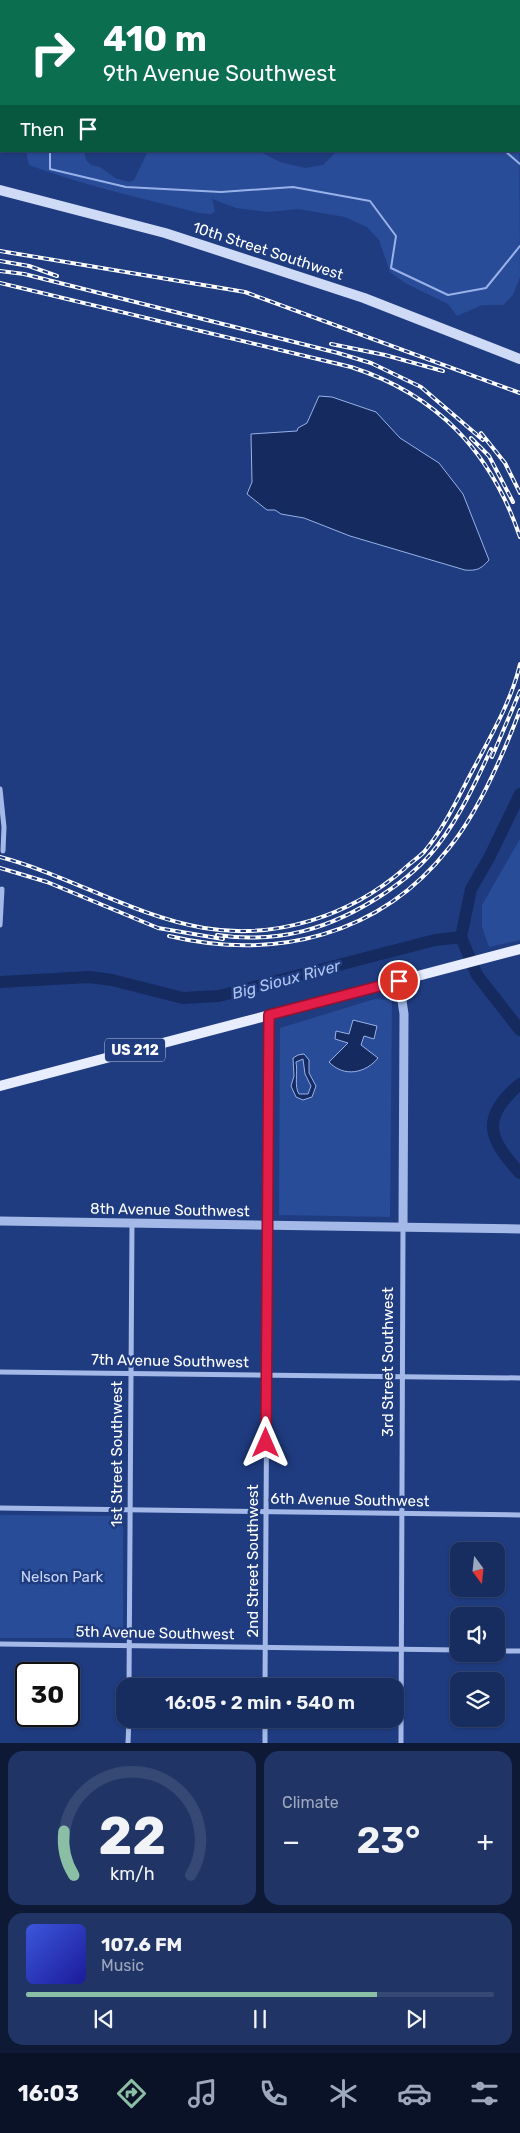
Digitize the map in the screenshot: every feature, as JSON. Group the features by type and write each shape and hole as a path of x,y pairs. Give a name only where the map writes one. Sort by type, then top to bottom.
{"main road":[{"name":"10th Street Southwest","path":"0,190 165,233 364,298 520,359"},
{"name":"US 212","path":"0,1086 520,949"}],"street":[{"path":"0,789 4,827 3,851"},
{"path":"0,924 2,889"},
{"name":"3rd Street Southwest","path":"399,981 404,1014 401,1743"},
{"name":"2nd Street Southwest","path":"265,1678 269,1015"},
{"name":"8th Avenue Southwest","path":"0,1221 520,1229"},
{"name":"1st Street Southwest","path":"129,1678 132,1223"},
{"name":"7th Avenue Southwest","path":"0,1372 520,1378"},
{"name":"6th Avenue Southwest","path":"0,1508 520,1515"},
{"name":"5th Avenue Southwest","path":"0,1644 450,1650"},
{"path":"505,1651 520,1652"},
{"path":"128,1743 129,1728"},
{"path":"265,1728 265,1743"}],"green space":[{"path":"26,152 84,152 86,160 91,165 100,167 115,178 129,182 134,180 148,152 261,152 280,162 305,168 323,165 336,152 519,152 520,277 513,295 503,305 482,305 457,316 448,304 405,283 390,272 379,240 367,227 345,217 298,209 268,212 236,208 212,199 215,211 211,214 199,213 92,185 29,165"},
{"path":"520,839 520,940 489,947 482,927 482,905"},
{"path":"375,999 392,1000 390,1217 279,1215 280,1028"},
{"name":"Nelson Park","path":"0,1515 123,1516 123,1638 0,1638"}],"shaded area":[{"path":"319,396 332,397 376,412 400,438 439,463 463,494 489,560 479,569 465,570 350,536 304,518 281,514 275,510 267,510 247,494 252,482 251,434 297,431 298,428 307,423"},
{"path":"353,1020 377,1026 374,1039 364,1036 361,1045 378,1058 361,1070 348,1072 335,1067 329,1062 348,1043 335,1039 336,1031 349,1034"},
{"path":"304,1054 309,1060 309,1073 316,1086 312,1097 303,1100 296,1097 291,1086 294,1076 293,1058","holes":["303,1059 305,1074 311,1086 308,1094 299,1094 296,1062"]}],"waterway":[{"path":"50,152 50,169 126,187 221,192 293,187 370,201 396,236 391,268 448,295 486,288 520,246"},
{"path":"506,152 520,164"},
{"path":"461,937 471,889 489,858 520,794"},
{"name":"Big Sioux River","path":"461,937 477,975 520,1030"},
{"name":"Big Sioux River","path":"0,982 89,977 112,980 183,998 219,996 435,940 461,937"},
{"name":"Big Sioux River","path":"520,1084 507,1096 499,1107 494,1118 493,1128 495,1138 501,1149 520,1173"}],"railway":[{"path":"0,251 245,292 520,393"},
{"path":"0,261 29,266 57,276"},
{"path":"0,271 24,274 371,363 421,387 483,440"},
{"path":"0,283 351,367 382,379 410,393 435,411 477,453 494,479 508,506 520,537"},
{"path":"331,344 385,355 443,371"},
{"path":"481,433 505,463 520,493"},
{"path":"471,438 489,456 513,502"},
{"path":"0,857 51,874 152,914 204,928 231,931 258,930 285,927 311,921 360,900 383,886 424,852 452,809 495,728 507,703 520,664"},
{"path":"492,757 520,691"},
{"path":"169,936 209,943 248,945 286,942 323,934 358,921 391,902 422,878 460,833 489,782 520,710"},
{"path":"217,935 262,937 303,931 343,917 390,890 419,866 446,834 460,811 491,749"},
{"path":"0,868 47,882 158,928 223,939"}],"route":[{"path":"266,1443 269,1015 399,981"}]}
